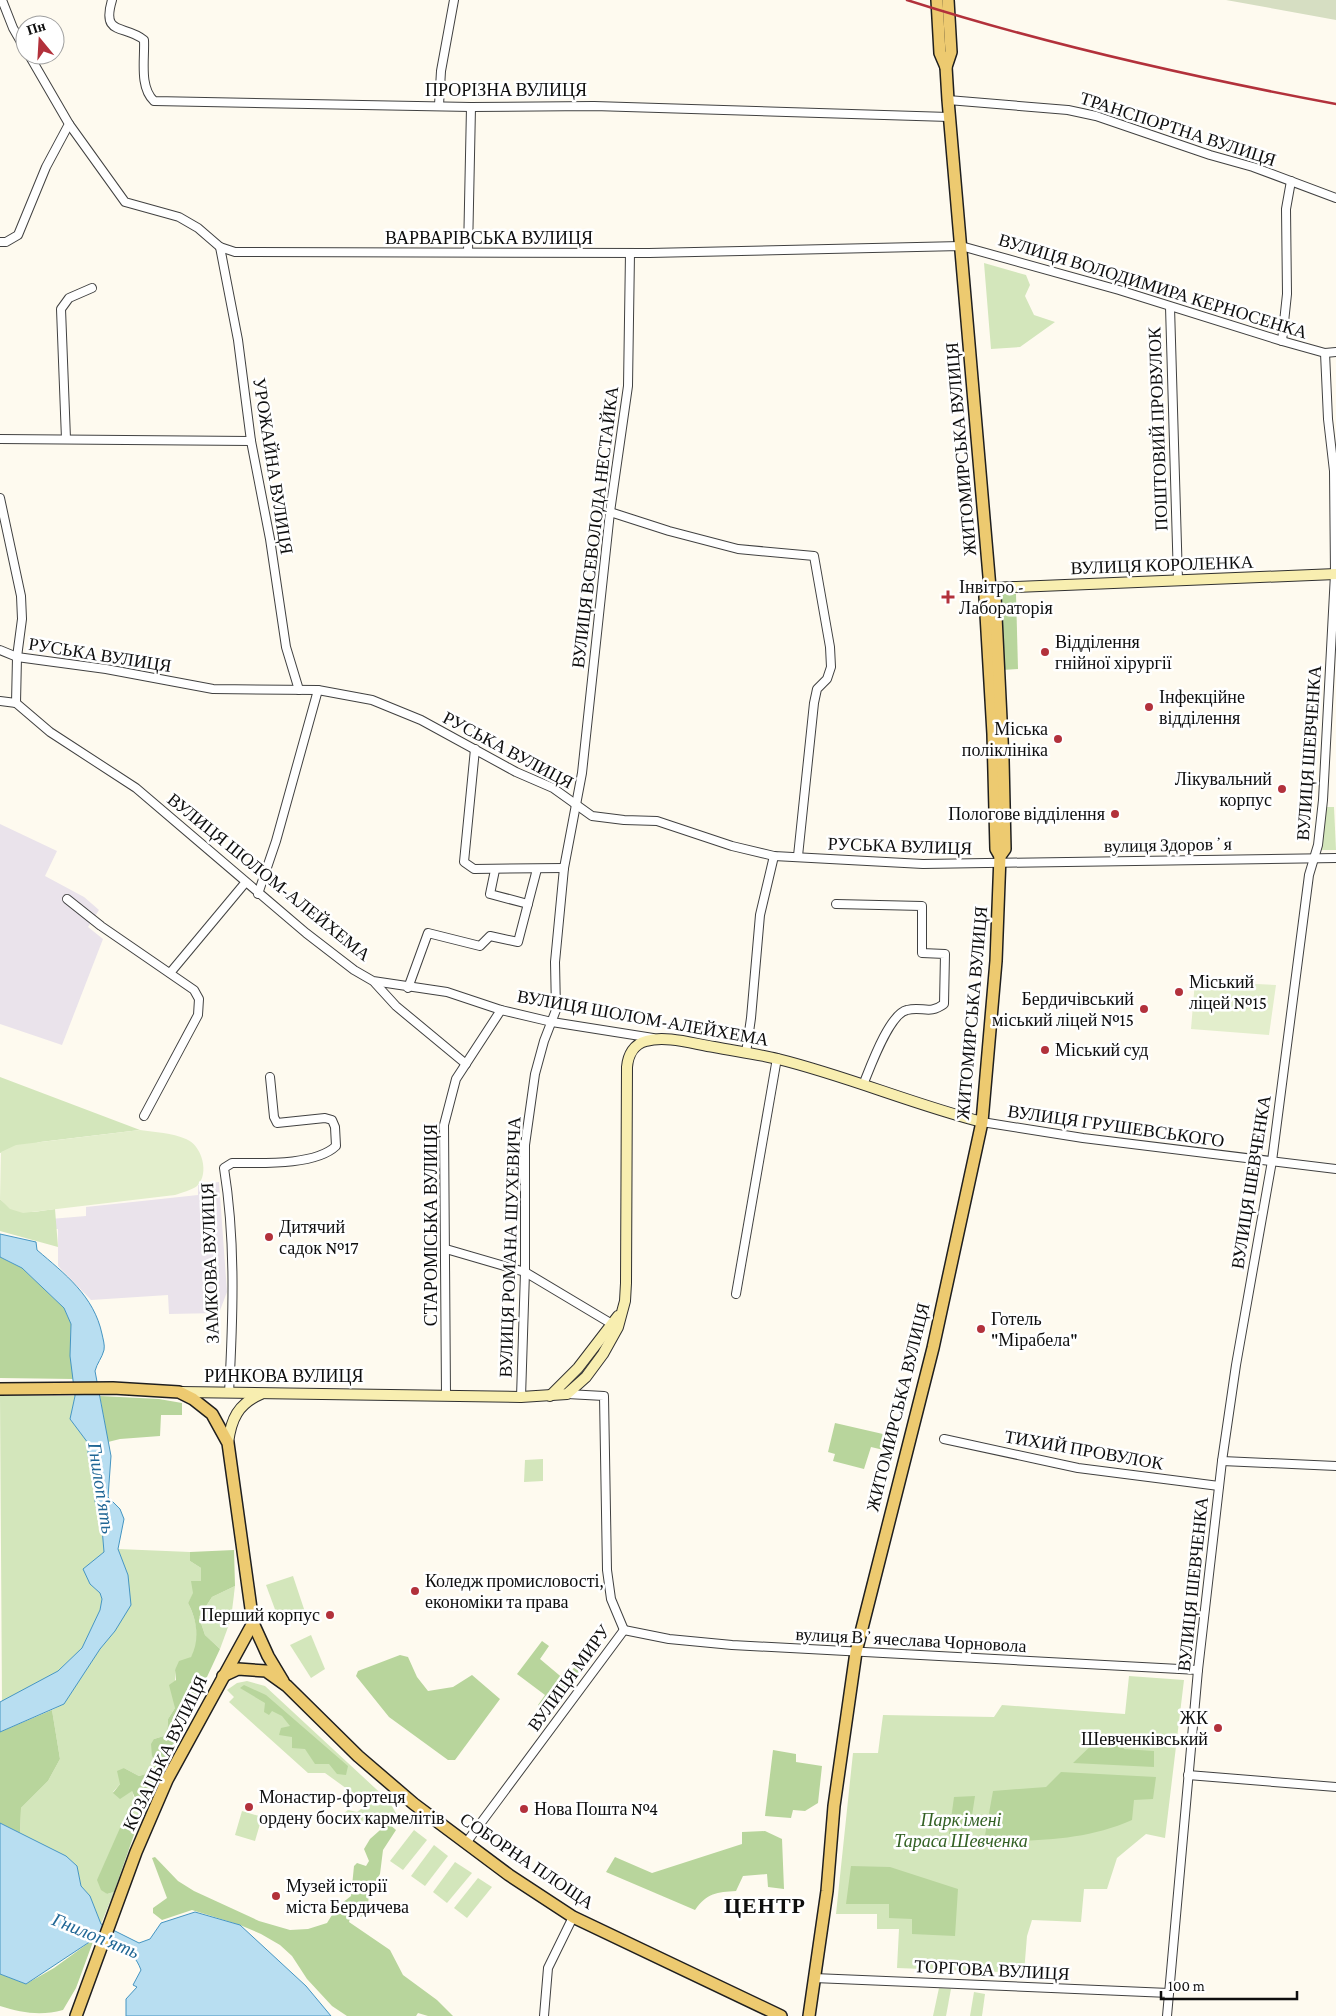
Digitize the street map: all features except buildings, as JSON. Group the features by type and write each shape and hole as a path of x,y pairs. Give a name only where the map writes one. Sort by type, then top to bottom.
{"main road":[{"path":"937,0 940,53 946,67"},
{"name":"ЖИТОМИРСЬКА ВУЛИЦЯ","path":"808,2016 827,1891 834,1806 856,1652 933,1348 982,1122 993,1007 1000,859 1005,849 1003,760 995,596 990,588 949,116 946,67 951,52 948,0"},
{"name":"ВУЛИЦЯ КОРОЛЕНКА","path":"990,588 1335,574"},
{"path":"567,1394 586,1377 603,1354 618,1327 626,1283 627,1067 630,1055 640,1044 658,1039"},
{"name":"ВУЛИЦЯ ШОЛОМ-АЛЕЙХЕМА","path":"658,1039 777,1058 912,1102 982,1122"},
{"path":"549,1396 578,1368 622,1310"},
{"name":"РИНКОВА ВУЛИЦЯ","path":"0,1388 113,1388 179,1392 521,1397 567,1394"},
{"path":"179,1392 193,1399 212,1414 228,1443"},
{"path":"253,1623 228,1443 232,1422 240,1407 264,1393"},
{"name":"КОЗАЦЬКА ВУЛИЦЯ","path":"76,2016 136,1852 167,1780 253,1623"},
{"name":"СОБОРНА ПЛОЩА","path":"253,1623 268,1656 287,1686"},
{"name":"СОБОРНА ПЛОЩА","path":"223,1676 238,1669 259,1669 266,1672 287,1686 393,1786 466,1843 573,1917 775,2015"}],"street":[{"path":"2,0 15,31"},
{"name":"ПРОРІЗНА ВУЛИЦЯ","path":"112,0 109,12 111,24 119,31 137,34 144,40 145,85 147,95 154,101 471,107 693,108 949,116"},
{"path":"439,105 441,71 454,0"},
{"name":"ВАРВАРІВСЬКА ВУЛИЦЯ","path":"35,65 69,124 125,202 179,217 198,228 220,247 235,252 630,253 961,246"},
{"name":"ТРАНСПОРТНА ВУЛИЦЯ","path":"948,100 1068,110 1096,116 1291,181 1336,198"},
{"path":"468,252 471,107"},
{"path":"0,242 6,242 18,235 46,167 69,124"},
{"path":"1282,341 1287,294 1286,209 1291,181"},
{"name":"ВУЛИЦЯ ВОЛОДИМИРА КЕРНОСЕНКА","path":"961,246 1119,290 1282,341 1325,353 1336,352"},
{"name":"УРОЖАЙНА ВУЛИЦЯ","path":"220,247 238,340 251,441 270,539 286,647 299,690"},
{"name":"ВУЛИЦЯ ВСЕВОЛОДА НЕСТАЙКА","path":"575,804 586,741 610,512 628,386 630,253"},
{"path":"66,439 61,309 70,298 92,288"},
{"name":"ПОШТОВИЙ ПРОВУЛОК","path":"1170,307 1178,580"},
{"name":"ВУЛИЦЯ ШЕВЧЕНКА","path":"1167,2016 1198,1670 1222,1461 1241,1336 1272,1161 1309,875 1318,845 1323,800 1335,574 1334,471 1328,419 1325,353"},
{"path":"0,439 251,441"},
{"path":"0,498 20,596 22,619 17,657 16,703 0,701"},
{"path":"610,512 669,531 738,549 814,556 830,647 831,667 827,679 818,689 814,703 798,856"},
{"name":"РУСЬКА ВУЛИЦЯ","path":"0,650 17,657 106,669 213,689 318,690 372,700 421,720 516,772 553,788 592,816 624,820 657,821 732,846 774,856 923,864 1000,859"},
{"path":"258,894 276,841 318,690"},
{"name":"ВУЛИЦЯ ШОЛОМ-АЛЕЙХЕМА","path":"16,703 50,732 136,788 258,894 354,970 373,982 448,992 501,1010 552,1022 658,1039"},
{"path":"475,749 464,862 474,870 564,868"},
{"name":"ВУЛИЦЯ РОМАНА ШУХЕВИЧА","path":"521,1397 525,1272 525,1145 535,1074 544,1041 556,1010 555,962 564,868 575,804"},
{"path":"746,1053 760,915 774,856"},
{"name":"вулиця Здоровʼя","path":"1000,859 1336,858"},
{"path":"408,988 428,933 480,946 490,936 518,942 537,869"},
{"path":"495,870 490,894 528,904"},
{"path":"170,973 245,883"},
{"path":"68,899 101,926 194,990 200,1007 198,1015 144,1116"},
{"path":"836,904 922,906 922,952 945,954 944,1004 935,1011 906,1010 895,1018 875,1054 863,1085"},
{"path":"373,982 396,1006 466,1064"},
{"name":"СТАРОМІСЬКА ВУЛИЦЯ","path":"446,1395 444,1125 456,1079 501,1010"},
{"path":"736,1294 777,1058"},
{"name":"ЗАМКОВА ВУЛИЦЯ","path":"229,1393 232,1278 228,1194 224,1168 232,1163 287,1161 324,1154 336,1146 335,1127 332,1120 325,1118 278,1122 274,1117 270,1077"},
{"name":"ВУЛИЦЯ ГРУШЕВСЬКОГО","path":"982,1122 1083,1138 1336,1169"},
{"path":"446,1249 525,1272 612,1324"},
{"name":"ВУЛИЦЯ МИРУ","path":"466,1843 624,1630 611,1599 607,1570 604,1396 567,1394"},
{"name":"ТИХИЙ ПРОВУЛОК","path":"944,1439 1078,1468 1219,1486"},
{"path":"1222,1461 1336,1466"},
{"name":"вулиця Вʼячеслава Чорновола","path":"624,1630 669,1640 1198,1670"},
{"path":"1188,1775 1336,1787"},
{"path":"544,2016 548,1968 573,1917"},
{"name":"ТОРГОВА ВУЛИЦЯ","path":"814,1978 1169,1993"}],"shaded area":[{"path":"0,824 57,851 45,876 84,897 99,910 88,927 103,939 62,1045 0,1024"},
{"path":"219,1182 227,1292 219,1313 169,1314 168,1295 91,1300 58,1266 58,1229 51,1229 50,1219 86,1216 86,1207 198,1195 198,1185"}],"green space":[{"path":"1226,0 1336,0 1336,20"},
{"path":"984,263 1026,275 1030,285 1025,296 1034,315 1055,322 1020,347 991,349"},
{"path":"999,594 1016,594 1018,669 1002,670"},
{"path":"1326,807 1334,807 1336,850 1322,850"},
{"path":"1195,981 1276,985 1269,1035 1191,1029"},
{"path":"0,1077 140,1130 40,1142 0,1153"},
{"path":"140,1130 175,1135 192,1142 200,1153 203,1167 201,1181 197,1186 175,1195 23,1213 10,1209 0,1199 1,1152 16,1145"},
{"path":"0,1199 13,1209 19,1211 32,1212 55,1209 58,1247 0,1231"},
{"path":"0,1257 22,1268 64,1308 71,1324 70,1356 74,1379 0,1378"},
{"path":"0,1396 75,1396 70,1419 88,1443 88,1456 94,1473 95,1501 102,1528 104,1552 84,1569 90,1584 100,1593 102,1599 100,1610 82,1648 58,1671 2,1702"},
{"path":"100,1396 159,1399 182,1403 182,1415 161,1415 160,1436 120,1439 108,1442"},
{"path":"835,1423 896,1437 892,1452 871,1447 864,1469 833,1461 835,1454 828,1452"},
{"path":"543,1459 543,1481 524,1482 525,1460"},
{"path":"118,1549 190,1552 190,1561 201,1568 201,1581 188,1603 197,1630 196,1645 191,1657 175,1670 175,1708 168,1719 167,1735 154,1739 156,1762 149,1773 139,1776 124,1768 120,1784 113,1792 132,1790 137,1810 145,1810 136,1829 130,1824 101,1889 107,1894 114,1892 101,1924 90,1896 81,1886 77,1866 66,1856 20,1833 21,1808 48,1781 60,1759 52,1710 64,1704 100,1649 115,1631 128,1575"},
{"path":"234,1550 235,1586 212,1597 199,1617 205,1635 220,1649 145,1810 137,1810 133,1804 135,1798 132,1791 120,1799 113,1793 120,1784 117,1771 124,1768 139,1776 149,1773 156,1762 152,1756 151,1744 154,1739 167,1735 168,1719 175,1708 169,1685 176,1680 175,1670 179,1661 191,1657 196,1644 194,1616 188,1603 193,1593 191,1581 201,1581 201,1568 190,1561 190,1552"},
{"path":"293,1576 305,1612 280,1623 266,1585"},
{"path":"235,1586 231,1619 220,1649 205,1635 199,1617 212,1597"},
{"path":"311,1635 325,1669 311,1678 290,1645"},
{"path":"597,1636 596,1653 549,1713 538,1705 545,1695 517,1674 542,1641 549,1646 540,1659 565,1680"},
{"path":"400,1655 408,1657 417,1677 428,1691 453,1687 472,1675 500,1699 455,1760 448,1760 389,1717 356,1676 358,1671"},
{"name":"Парк імені Тараса Шевченка","path":"1129,1676 1184,1680 1165,1838 1146,1834 1117,1858 1107,1889 1084,1889 1081,1922 1032,1920 1027,1936 1024,1973 897,1968 899,1929 877,1929 877,1914 836,1914 853,1753 878,1753 883,1715 994,1717 1002,1705 1125,1714"},
{"path":"247,1681 265,1686 389,1801 397,1815 356,1825 337,1825 340,1816 348,1810 357,1812 361,1809 361,1799 325,1773 308,1773 229,1702 234,1697 227,1690 237,1683"},
{"path":"244,1685 266,1695 348,1766 346,1775 337,1774 329,1764 315,1764 305,1749 292,1748 292,1737 279,1735 281,1728 290,1726 282,1716 272,1711 269,1715 264,1712 265,1703 240,1688"},
{"path":"52,1710 60,1759 48,1781 21,1808 20,1833 0,1823 0,1732"},
{"path":"1099,1738 1122,1740 1124,1749 1154,1751 1154,1767 1073,1763"},
{"path":"773,1750 796,1754 796,1762 822,1766 818,1803 805,1811 793,1810 791,1818 765,1816"},
{"path":"1061,1772 1156,1777 1153,1799 1134,1800 1132,1820 1096,1832 1041,1840 984,1841 993,1791 1046,1787"},
{"path":"975,1796 969,1835 949,1834 954,1797"},
{"path":"242,1811 262,1817 255,1841 235,1835"},
{"path":"388,1823 396,1830 383,1850 380,1874 369,1892 368,1906 364,1916 350,1918 349,1922 390,1950 403,1975 437,2000 453,2016 428,2016 418,2013 416,2016 347,2016 332,2006 307,1979 292,1956 280,1945 261,1934 240,1925 192,1910 162,1920 153,1913 153,1908 167,1898 152,1858 155,1857 178,1881 194,1891 259,1921 290,1930 308,1929 327,1923 337,1907 351,1896 354,1866 357,1863 366,1866 369,1861 364,1849 370,1839"},
{"path":"130,1824 136,1829 114,1892 107,1894 101,1890 97,1880 120,1828"},
{"path":"414,1830 427,1840 403,1870 390,1861"},
{"path":"765,1831 782,1839 784,1889 768,1887 767,1874 743,1876 736,1891 713,1894 699,1904 695,1910 606,1872 615,1857 652,1873 742,1844 742,1832"},
{"path":"434,1845 448,1856 425,1886 411,1876"},
{"path":"455,1862 472,1873 447,1903 433,1892"},
{"path":"851,1866 890,1867 958,1889 955,1936 912,1934 912,1919 889,1918 889,1904 846,1904"},
{"path":"478,1878 492,1887 467,1918 454,1908"},
{"path":"94,1939 76,1988 63,2010 32,2013 0,2006 0,1974 26,1984 54,1968"},
{"path":"939,1988 951,1989 946,2016 933,2016"},
{"path":"974,1992 985,1994 982,2016 970,2016"}],"water":[{"name":"Гнилоп'ять","path":"0,1234 36,1242 37,1250 77,1287 98,1320 104,1348 95,1371 111,1456 108,1497 120,1509 124,1519 118,1549 128,1575 131,1605 64,1704 0,1732 0,1702 58,1671 82,1648 100,1610 102,1599 100,1593 90,1584 83,1569 104,1552 102,1528 95,1501 94,1473 88,1456 88,1443 70,1419 75,1396 70,1356 71,1324 64,1308 22,1268 0,1257"},
{"name":"Гнилоп'ять","path":"0,1823 66,1856 77,1866 81,1886 90,1896 101,1924 139,1943 150,1939 161,1923 195,1912 240,1925 306,1986 331,2016 126,2016 126,1999 137,1987 133,1985 141,1970 133,1956 123,1948 94,1939 26,1984 0,1974"}],"railway":[{"path":"907,0 1066,46 1228,83 1336,104"}],"place":[{"name":"Інвітро - Лабораторія","path":"948,597"},
{"name":"Відділення гнійної хірургії","path":"1045,652"},
{"name":"Інфекційне відділення","path":"1149,707"},
{"name":"Міська поліклініка","path":"1058,739"},
{"name":"Лікувальний корпус","path":"1282,789"},
{"name":"Пологове відділення","path":"1115,814"},
{"name":"Міський ліцей №15","path":"1179,992"},
{"name":"Бердичівський міський ліцей №15","path":"1144,1009"},
{"name":"Міський суд","path":"1045,1050"},
{"name":"Дитячий садок №17","path":"269,1237"},
{"name":"Готель \"Мірабела\"","path":"981,1329"},
{"name":"Коледж промисловості, економіки та права","path":"415,1591"},
{"name":"Перший корпус","path":"330,1615"},
{"name":"ЖК Шевченківський","path":"1218,1728"},
{"name":"Монастир-фортеця ордену босих кармелітів","path":"249,1807"},
{"name":"Нова Пошта №4","path":"524,1809"},
{"name":"Музей історії міста Бердичева","path":"276,1896"}],"district":[{"name":"ЦЕНТР","path":"765,1905"}]}
